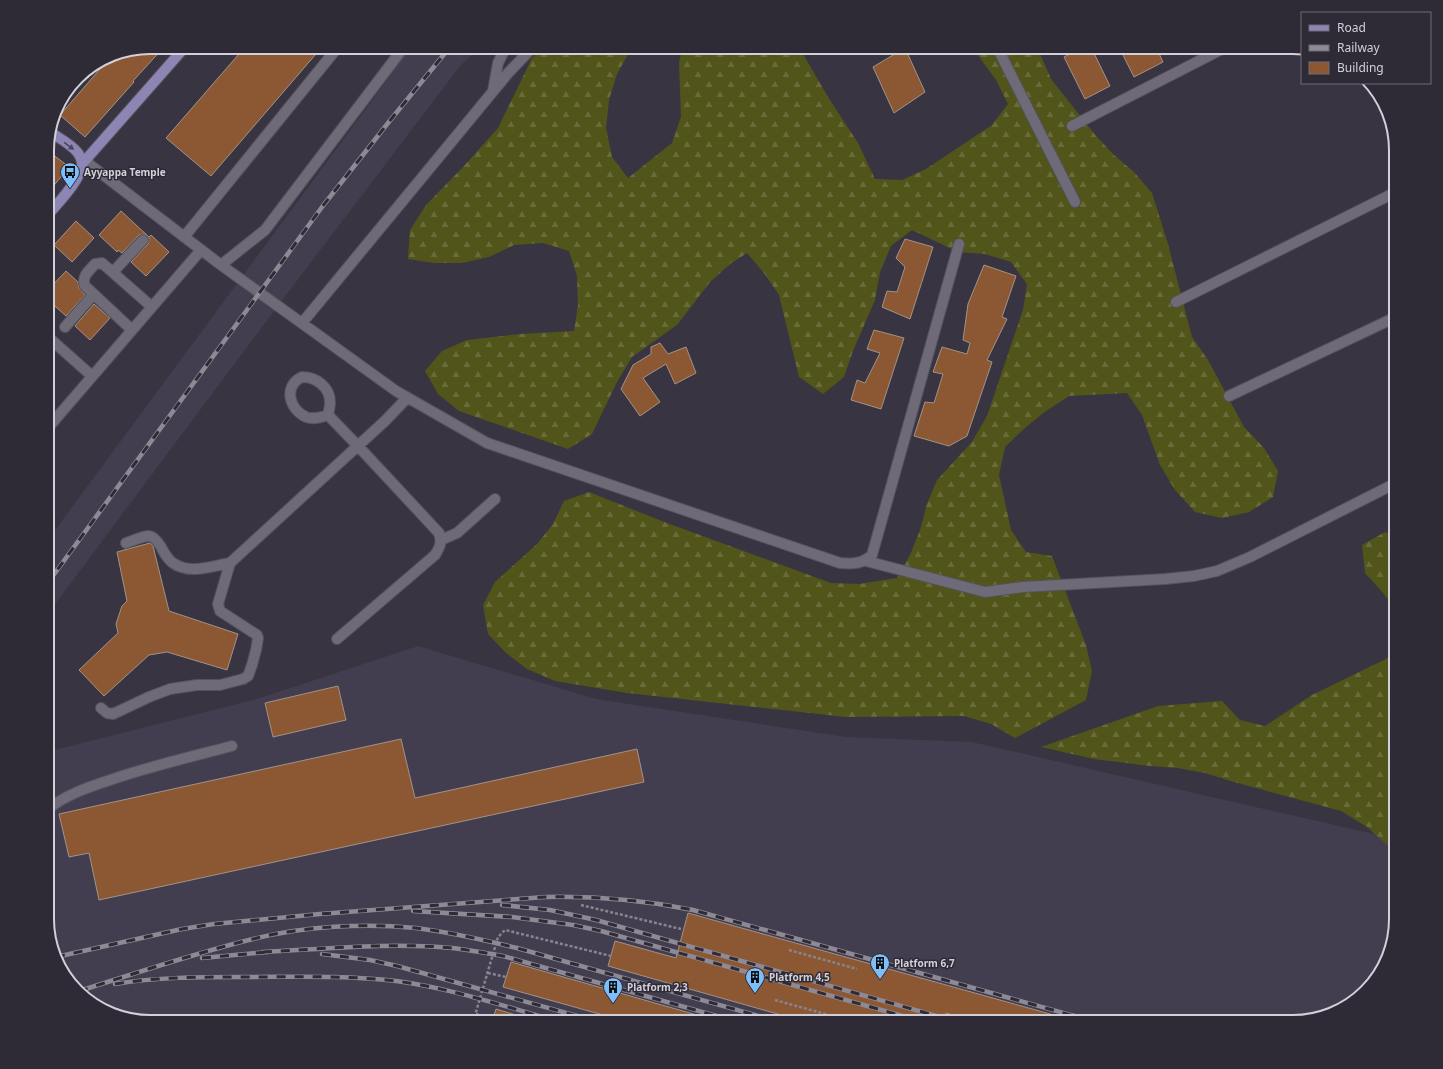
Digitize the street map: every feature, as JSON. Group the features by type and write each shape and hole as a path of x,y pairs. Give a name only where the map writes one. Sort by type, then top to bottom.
{"main road":[{"path":"54,208 70,189 84,163 177,54"},
{"path":"55,136 76,150 84,163"}],"street":[{"path":"184,237 332,54"},
{"path":"221,265 265,230 399,54"},
{"path":"492,93 498,63 502,54"},
{"path":"302,323 492,93 527,54"},
{"path":"1001,54 1075,202"},
{"path":"1072,126 1212,54"},
{"path":"84,163 221,265 396,391 487,443 840,563 854,564 866,561 985,592 1023,587 1194,576 1217,571 1250,557 1389,487"},
{"path":"1176,302 1389,196"},
{"path":"113,272 143,240"},
{"path":"866,561 872,555 876,546 959,244"},
{"path":"54,421 201,250"},
{"path":"132,330 85,286 83,282 84,277 95,264 102,263 152,307"},
{"path":"65,327 94,295"},
{"path":"1229,396 1389,319"},
{"path":"54,342 92,376"},
{"path":"310,377 323,385 328,391 330,401 328,415 314,418 306,417 292,404 290,398 291,386 296,380 310,377"},
{"path":"101,708 107,713 113,714 170,689 186,686 224,684 243,679 248,676 256,650 257,635 254,631 220,611 218,604 230,564 358,446 407,398"},
{"path":"328,415 439,534 441,540 440,546 435,555 337,639"},
{"path":"441,540 457,533 494,498"},
{"path":"126,543 148,536 153,537 160,542 171,563 181,567 202,569 230,564"},
{"path":"54,805 96,784 158,764 232,746"}],"path":[{"path":"581,905 681,928"},
{"path":"479,1015 476,1014 498,937 505,930 611,956"},
{"path":"789,950 857,969"},
{"path":"488,973 506,977"},
{"path":"775,1000 829,1015"}],"shaded area":[{"path":"405,54 473,54 460,66 268,319 54,606 54,532"},
{"path":"418,646 596,699 846,737 972,742 1389,837 1389,919 1386,944 1373,972 1361,987 1346,999 1324,1010 1293,1015 150,1015 131,1013 113,1008 92,995 78,982 70,972 61,956 57,944 54,925 54,750 257,699"}],"green space":[{"path":"537,54 628,54 617,74 609,100 606,128 612,157 628,178 672,143 681,117 679,62 681,54 803,54 828,97 858,143 875,179 902,180 926,169 992,125 1008,104 996,80 977,54 1040,54 1051,79 1096,136 1114,155 1134,172 1152,193 1168,244 1192,337 1208,360 1244,427 1264,448 1278,471 1273,497 1249,512 1222,518 1195,512 1175,490 1160,465 1142,415 1127,393 1069,396 1046,411 1026,427 1005,447 999,475 1011,530 1026,552 1052,556 1086,645 1092,671 1086,700 1015,738 991,724 964,716 846,717 627,693 555,681 527,669 506,653 488,634 483,605 495,582 537,544 553,524 564,501 589,492 667,523 831,583 859,584 897,578 910,555 920,530 927,504 937,480 972,442 987,416 1023,310 1027,284 1011,262 985,254 958,252 912,230 891,246 880,272 875,300 853,351 844,377 823,394 799,377 779,295 764,273 747,253 730,264 710,282 677,325 632,357 617,382 592,434 568,449 459,411 438,394 425,371 442,351 467,340 520,334 574,331 578,305 577,276 569,251 543,243 514,245 489,257 462,263 434,263 408,259 410,230 426,205 498,128 532,58"},
{"path":"1385,532 1389,533 1389,601 1365,573 1362,545"},
{"path":"1389,656 1389,846 1367,827 1341,811 1205,773 1178,768 1094,759 1041,747 1158,706 1222,701 1240,720 1265,726 1312,695"}],"building":[{"path":"158,54 85,137 61,114 101,67 125,57"},
{"path":"239,54 316,54 211,176 166,138"},
{"path":"895,54 908,54 925,92 894,113 873,67"},
{"path":"1070,54 1094,54 1110,86 1085,99 1064,57"},
{"path":"1122,54 1159,54 1163,62 1134,77"},
{"path":"54,155 69,167 54,185"},
{"path":"121,211 147,235 139,235 122,253 118,250 117,252 99,235"},
{"path":"76,221 94,238 72,262 54,245"},
{"path":"147,235 149,237 151,235 169,252 146,276 131,262 148,244 149,238"},
{"path":"905,239 933,247 910,319 882,307 887,291 897,292 905,267 896,258"},
{"path":"984,265 1016,276 1002,317 1007,319 987,360 992,362 967,436 949,446 914,436 925,402 934,403 943,374 933,372 942,347 967,354 970,343 963,340 968,304"},
{"path":"66,271 78,282 79,288 85,295 66,316 54,305 54,284"},
{"path":"94,304 110,318 90,340 75,326"},
{"path":"874,330 904,338 881,409 851,400 857,380 865,383 880,353 867,349"},
{"path":"660,343 668,354 686,347 696,373 675,384 666,364 643,378 660,402 640,416 621,389 633,365 651,354 651,347"},
{"path":"150,543 153,546 169,611 238,634 227,670 167,652 149,655 104,696 79,670 118,633 116,624 122,606 127,601 117,552"},
{"path":"338,686 346,720 273,737 265,703"},
{"path":"401,739 415,798 637,749 644,782 99,900 89,853 69,857 59,814"},
{"path":"688,913 1054,1015 953,1015 946,1013 946,1015 781,1015 608,966 615,941 676,958"},
{"name":"Platform 2,3","path":"511,962 697,1015 603,1015 503,987"},
{"path":"496,1009 516,1015 494,1015"}],"railway":[{"path":"54,574 322,207 444,54"},
{"path":"61,956 182,929 214,924 320,914 545,897 601,898 637,901 693,910 1071,1015"},
{"path":"502,905 550,910 596,920 933,1015"},
{"path":"413,911 512,917 573,925 601,931 899,1015"},
{"path":"85,989 210,950 253,939 313,928 376,926 416,928 480,939 755,1015"},
{"path":"263,952 381,946 428,946 452,948 503,956 713,1015"},
{"path":"202,958 268,952"},
{"path":"322,954 370,960 397,966 574,1015"},
{"path":"115,984 194,977 319,977 377,979 437,988 536,1015"}],"place":[{"name":"Ayyappa Temple","path":"70,189"},
{"name":"Platform 6,7","path":"880,980"},
{"name":"Platform 4,5","path":"755,994"},
{"name":"Platform 2,3","path":"613,1004"}]}
